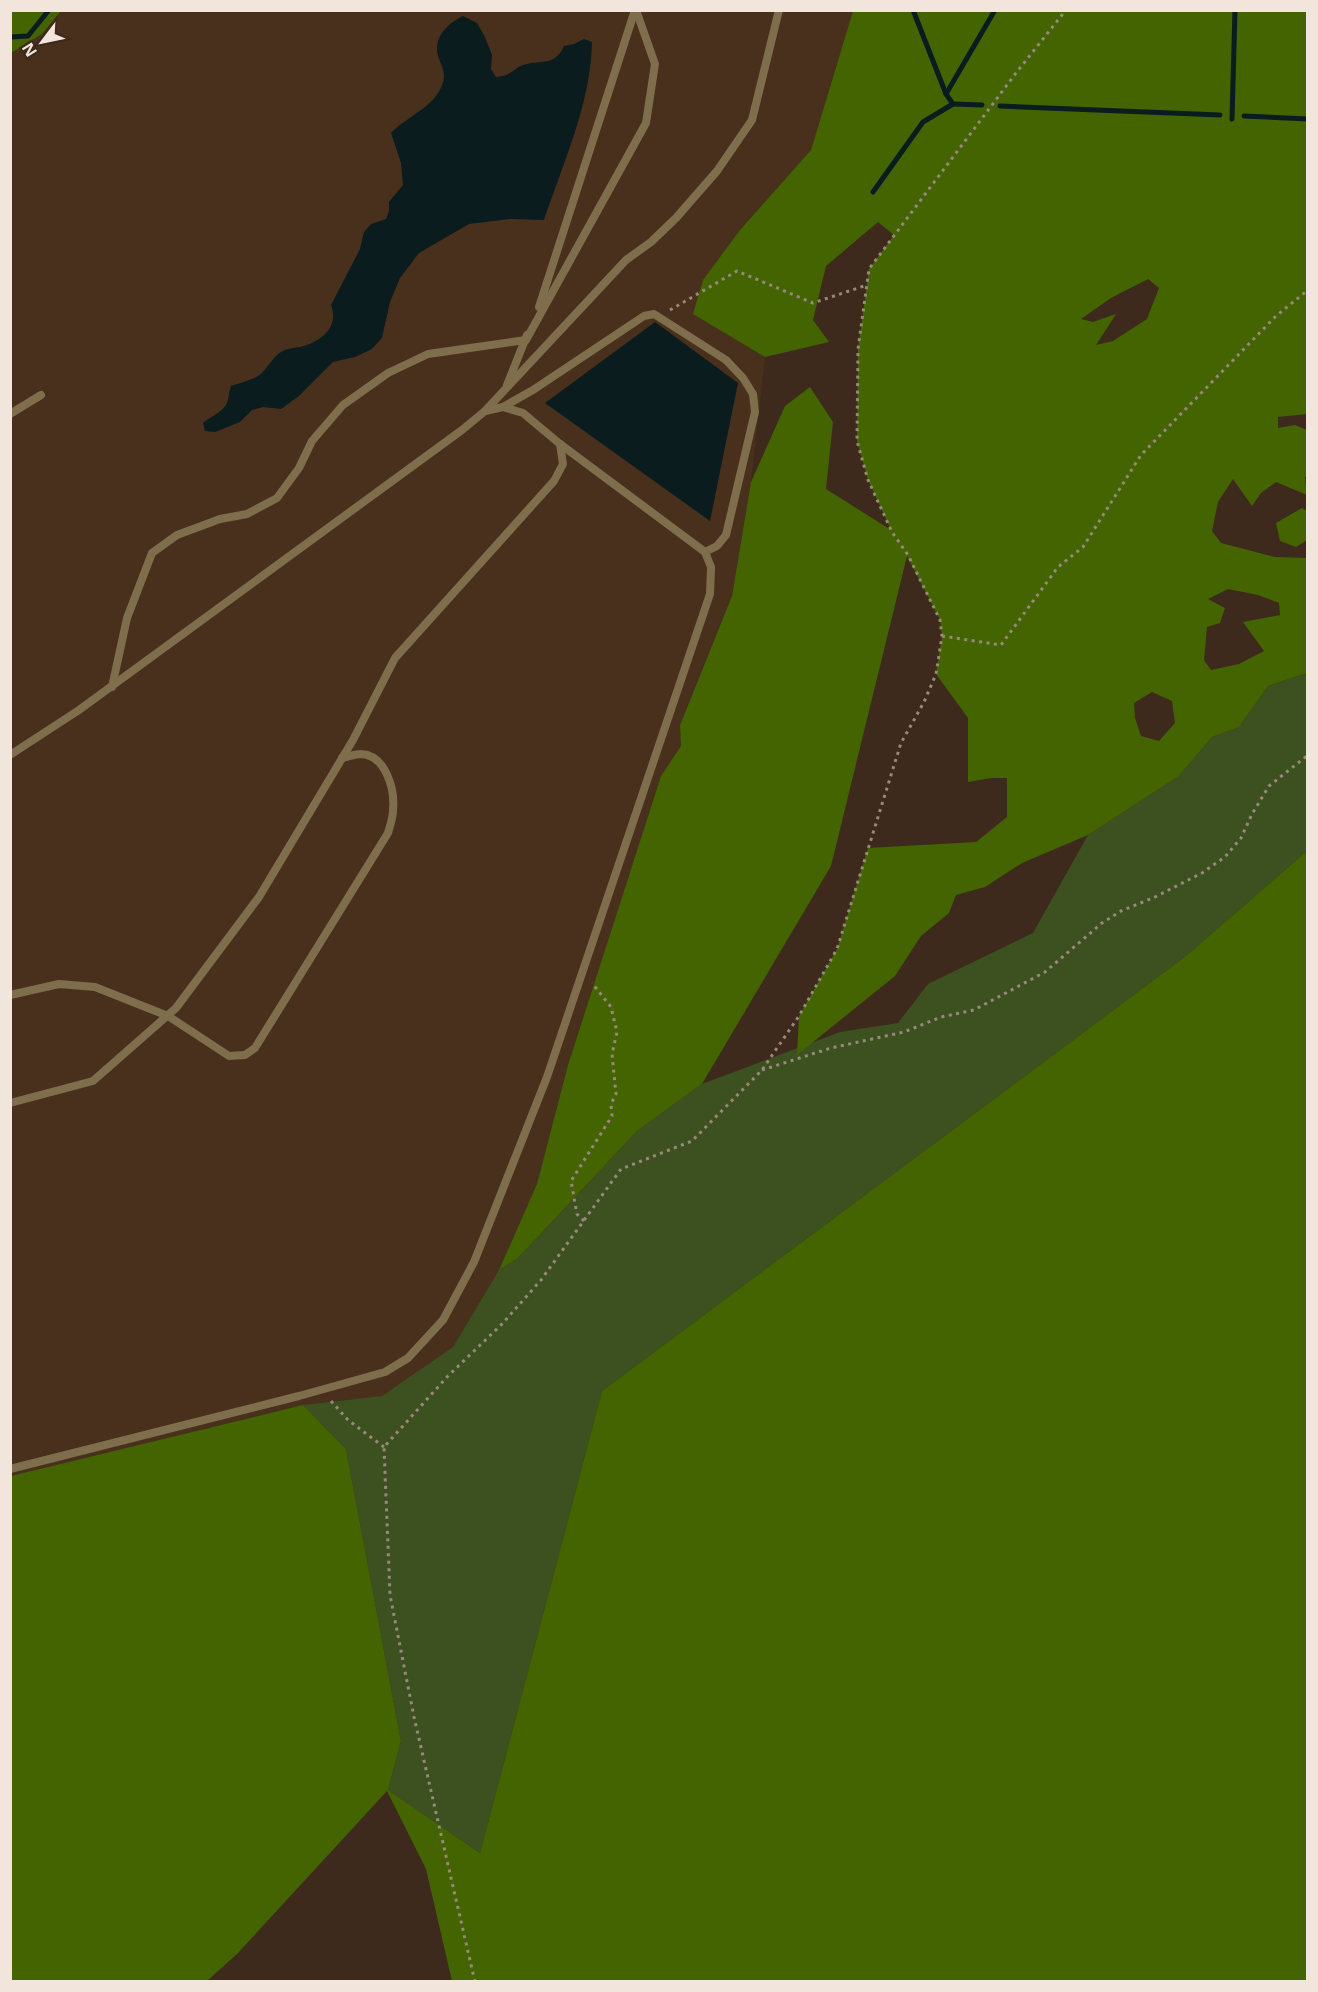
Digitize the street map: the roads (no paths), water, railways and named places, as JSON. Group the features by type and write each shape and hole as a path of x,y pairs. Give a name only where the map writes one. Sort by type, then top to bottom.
{"lane":[{"path":"526,340 646,123 655,64 635,10"},
{"path":"505,391 544,294 635,10"},
{"path":"10,755 112,687 485,411 626,260 651,242 676,218 717,171 752,120 778,10"},
{"path":"485,411 503,407 533,390 644,316 654,314 660,316 726,360 743,378 753,394 755,412 726,535 717,546 705,552"},
{"path":"112,687 127,618 153,554 177,535 220,519 247,514 276,498 299,468 312,441 343,405 388,373 428,354 526,340"},
{"path":"10,414 41,395"},
{"path":"10,1469 385,1372 408,1358 443,1320 474,1262 547,1077 710,594 711,567 705,552 560,444 523,413 503,407"},
{"path":"10,1104 93,1081 177,1008 258,897 342,758 395,658 554,481 563,464 560,444"},
{"path":"10,996 58,984 95,987 168,1016 229,1056 245,1055 255,1048 388,833 393,810 392,792 387,774 378,760 362,754 342,758"}],"waterway":[{"path":"10,37 28,36 49,10"},
{"path":"913,10 946,94"},
{"path":"873,192 923,122 953,104 946,94 995,10"},
{"path":"1232,119 1235,10"},
{"path":"953,104 982,105"},
{"path":"1000,106 1220,115"},
{"path":"1244,116 1308,119"}]}
